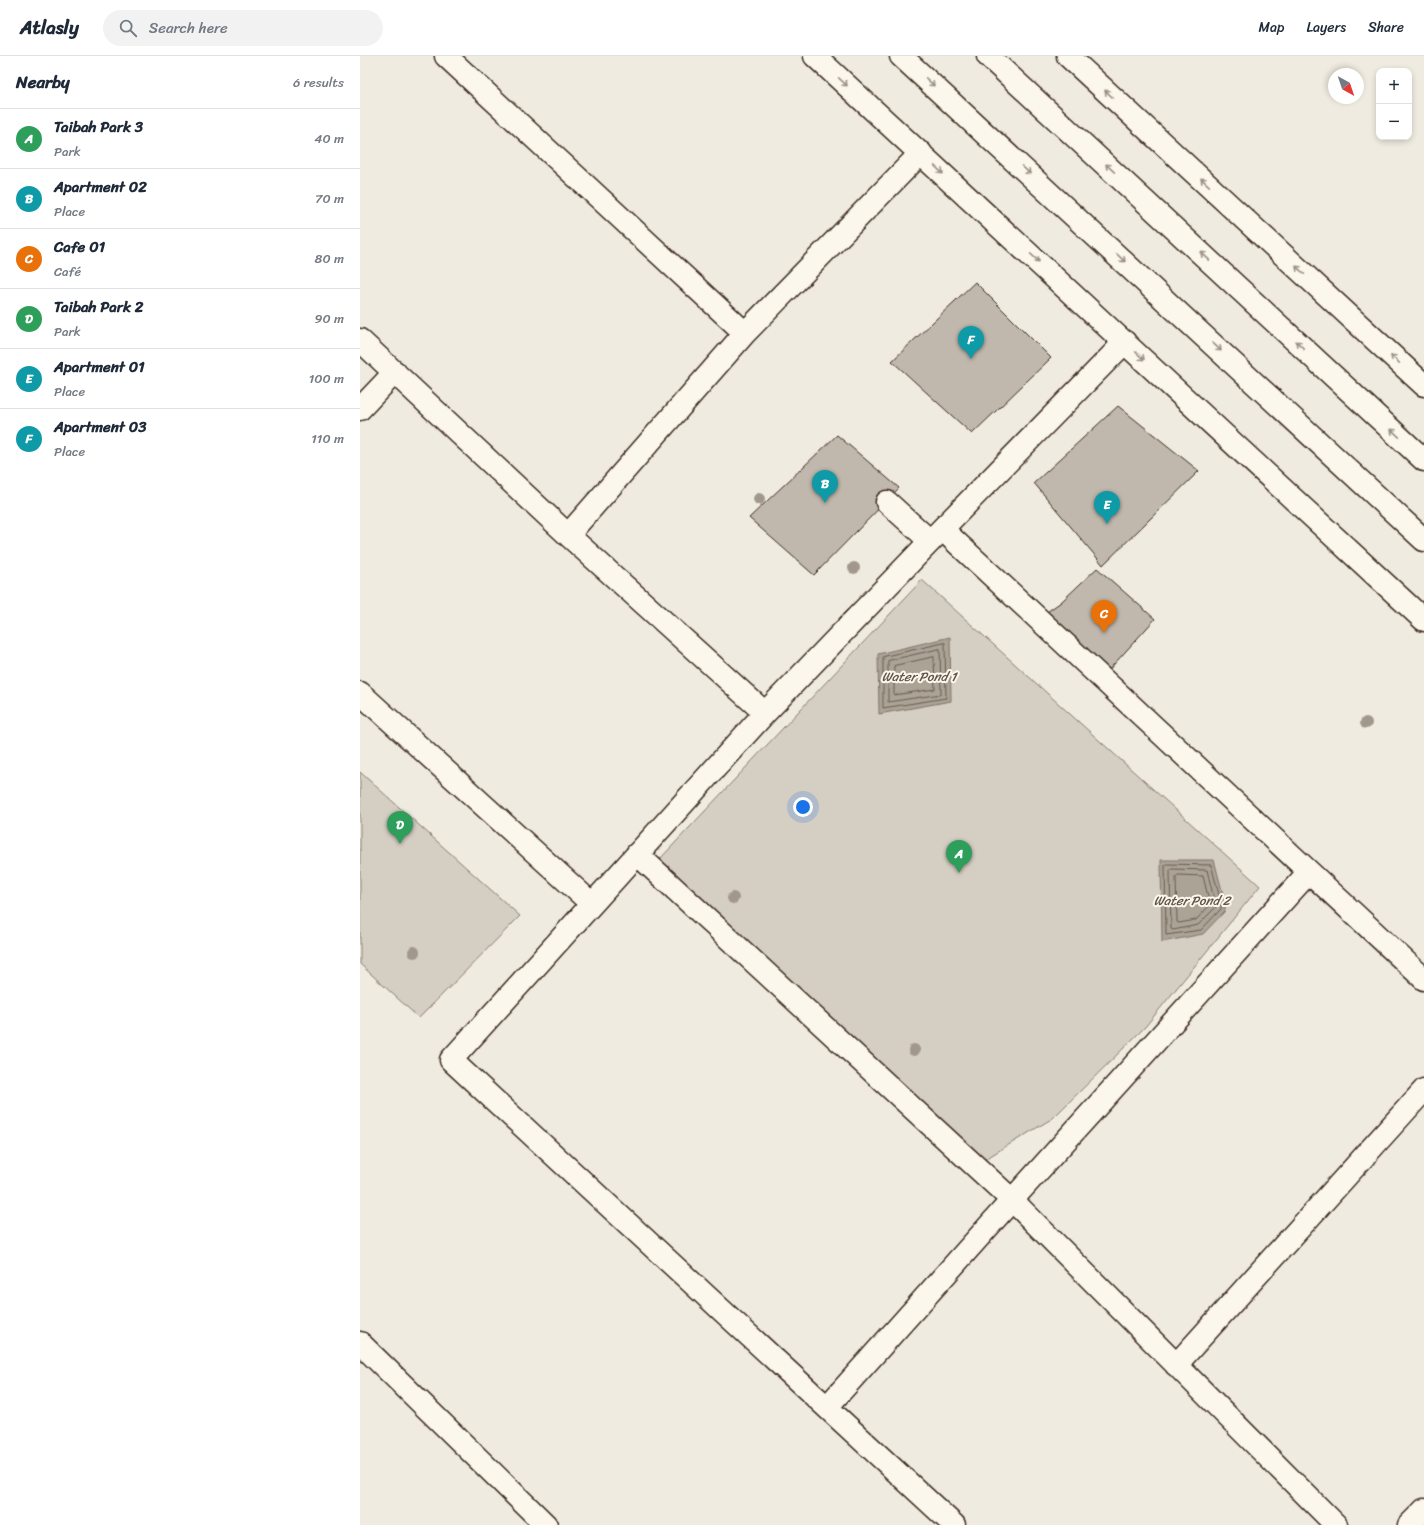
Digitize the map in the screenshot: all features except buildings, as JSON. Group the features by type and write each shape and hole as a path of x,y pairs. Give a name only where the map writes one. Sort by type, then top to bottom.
{"street":[{"path":"446,56 745,333"},
{"path":"815,56 1424,620"},
{"path":"901,56 1424,540"},
{"path":"988,56 1424,460"},
{"path":"1068,56 1424,385"},
{"path":"568,535 745,333 920,153"},
{"path":"360,340 568,535 765,714"},
{"path":"954,1525 452,1060 765,714 936,535 1125,342"},
{"path":"360,409 395,372"},
{"path":"887,502 936,535 1310,872 1424,979"},
{"path":"360,693 592,904"},
{"path":"637,854 1012,1200 1336,1525"},
{"path":"827,1407 1012,1200 1310,872"},
{"path":"1176,1365 1424,1090"},
{"path":"360,1343 546,1525"},
{"path":"1409,1525 1424,1510"}],"shaded area":[{"path":"922,580 1260,886 1145,1027 1053,1118 982,1161 659,860"},
{"path":"360,772 520,916 419,1018 360,964"}],"water":[{"name":"Water Pond 1","path":"950,637 951,701 879,714 878,654"},
{"name":"Water Pond 2","path":"1161,860 1214,860 1225,902 1225,911 1203,934 1162,942"}],"place":[{"name":"Apartment 03","path":"971,359"},
{"name":"Apartment 02","path":"825,503"},
{"name":"Apartment 01","path":"1107,524"},
{"name":"Cafe 01","path":"1104,633"},
{"name":"Taibah Park 2","path":"400,844"},
{"name":"Taibah Park 3","path":"959,873"}]}
